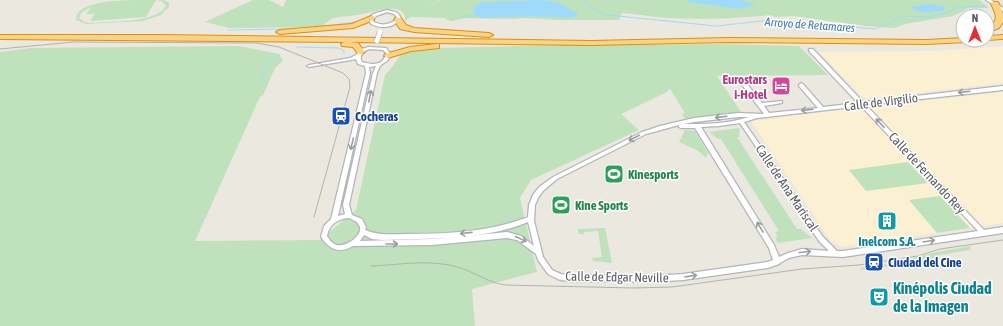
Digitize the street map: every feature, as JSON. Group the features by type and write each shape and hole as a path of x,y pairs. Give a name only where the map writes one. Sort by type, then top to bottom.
{"highway":[{"path":"995,28 1002,21 1003,17 998,5"},
{"path":"224,33 328,29 353,26 371,18"},
{"path":"398,20 402,27 420,30 536,40"},
{"path":"0,33 224,33 536,40 734,37 901,39 955,36"},
{"path":"0,37 728,40 790,42 955,41"},
{"path":"249,38 298,44 350,44 357,46 359,54"},
{"path":"388,56 410,49 428,46 530,44 536,40"},
{"path":"790,42 802,43 811,50 813,45 836,42"}],"street":[{"path":"390,11 397,14 399,17 398,20 393,24 379,26 372,23 371,18 377,13 390,11"},
{"path":"379,26 380,32"},
{"path":"309,66 342,60 359,54 370,48 377,41 380,32 386,26"},
{"path":"377,41 380,48"},
{"path":"342,60 367,65 379,64 385,61 388,56 387,51 380,48 370,48"},
{"name":"Calle de Fernando Rey","path":"811,50 983,233"},
{"path":"359,54 358,62 360,63"},
{"path":"350,216 346,205 375,73 379,64"},
{"path":"334,220 368,73 367,65"},
{"path":"742,81 768,115"},
{"path":"802,87 822,109"},
{"name":"Calle de Virgilio","path":"670,126 697,126 740,121 768,115 1003,88"},
{"path":"853,95 856,100 853,105"},
{"path":"760,105 780,102"},
{"name":"Calle de Fernando Rey","path":"853,105 863,108 870,113"},
{"name":"Calle de Virgilio","path":"539,253 531,218 532,205 535,197 541,189 555,178 644,133 694,120 738,115 760,116"},
{"name":"Calle de Ana Mariscal","path":"740,121 821,239 835,253"},
{"path":"697,126 772,246 778,262"},
{"path":"350,216 355,217 362,223 363,232 361,236 353,244 347,246 335,246 326,241 324,232 326,227 334,220 350,216"},
{"path":"363,232 372,236 382,237 458,234 512,227 531,218"},
{"name":"Calle de Edgar Neville","path":"353,244 432,242 507,235 520,238 539,253 543,264 550,272 560,277 652,279 683,277 768,265 778,262 788,256 802,252 817,251 851,253 1003,230"}],"shaded area":[{"path":"1003,46 1003,83 869,99 862,97 819,52 937,51 995,48 995,47"},
{"path":"1003,92 1003,223 842,247 831,241 751,121 872,106"}],"green space":[{"path":"156,0 164,0 169,3 169,7 161,15 143,21 86,24 76,20 78,13 91,5 109,1","holes":["156,0 162,1 166,6 161,12 142,19 89,23 84,22 79,18 82,12 91,7 86,14 94,14 98,9 90,21 146,17"]},
{"path":"253,0 269,0 283,7 286,0 439,0 419,13 440,0 979,0 989,8 955,8 955,15 953,16 905,24 894,28 866,26 793,16 774,17 772,15 694,19 622,13 619,20 466,18 452,21 447,20 446,18 411,17 405,21 404,15 401,11 395,9 334,18 329,20 322,27 229,28 205,22"},
{"path":"719,44 799,46 828,75 717,76 741,112 685,119 682,114 685,113 670,89 665,93 621,114 639,130 531,180 520,198 537,272 472,289 475,326 0,326 0,52 31,48 239,46 279,54 283,61 275,68 263,95 260,97 195,241 320,240 356,210 385,75 401,54 419,49 436,48 563,45"},
{"path":"739,128 740,137 737,137 797,229 801,229 812,238 778,243 776,240 777,235 775,232 779,231 721,139 718,139 709,132"},
{"path":"685,130 695,131 708,153 706,158 697,150 679,142"},
{"path":"908,162 928,183 866,191 849,170"},
{"path":"940,196 970,228 937,233 909,200"},
{"path":"605,228 612,263 593,261 592,258 602,257 598,231 578,234 578,229"},
{"path":"971,246 970,250 939,255 937,259 861,270 860,268 909,261 908,259"}],"water":[{"path":"543,0 560,3 577,13 577,16 570,18 529,16 483,18 474,15 473,11 475,6 482,2"},
{"path":"686,0 741,0 756,5 739,9 690,2"},
{"path":"928,4 944,6 945,10 922,12 914,10 910,7"}],"waterway":[{"name":"Arroyo de Retamares","path":"583,0 591,8 608,15 716,26 772,20 875,29 903,16 930,17 955,10 955,7 987,6"},
{"path":"462,17 474,15"},
{"path":"318,27 356,22"},
{"path":"228,30 288,29"},
{"path":"297,47 339,48 344,51 344,54"},
{"path":"261,84 263,71 278,55"}],"tram line":[{"path":"0,49 73,42 256,43 279,47 343,73 349,79 350,87 314,217"},
{"path":"371,266 420,263 440,264 463,269 491,281 505,285 633,288 672,287 802,269 859,265 918,256 940,249 1003,240"}],"place":[{"name":"Eurostars i-Hotel","path":"781,86"},
{"name":"Cocheras","path":"341,116"},
{"name":"Kinesports","path":"614,174"},
{"name":"Kine Sports","path":"561,205"},
{"name":"Inelcom S.A.","path":"887,221"},
{"name":"Ciudad del Cine","path":"874,262"},
{"name":"Kinépolis Ciudad de la Imagen","path":"879,297"}]}
